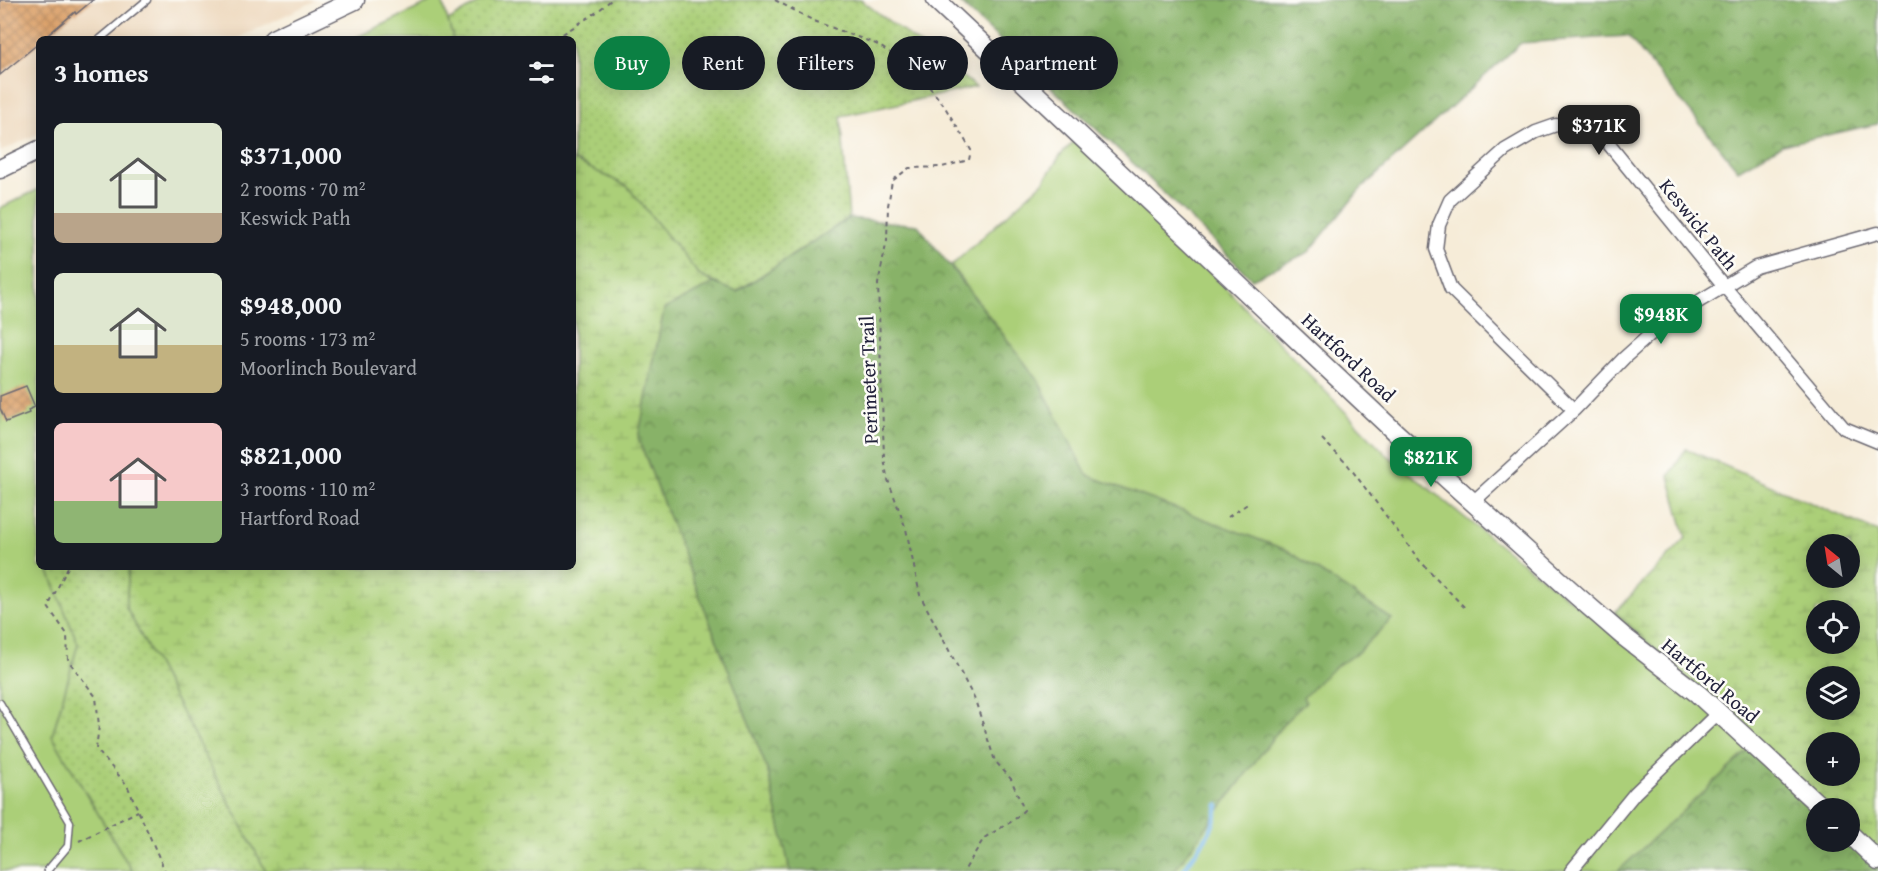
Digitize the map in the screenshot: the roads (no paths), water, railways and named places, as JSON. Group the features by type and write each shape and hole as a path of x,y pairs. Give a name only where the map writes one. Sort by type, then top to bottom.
{"street":[{"path":"279,36 355,0"},
{"name":"Hartford Road","path":"936,0 1363,401 1576,596 1698,694 1811,798"},
{"name":"Keswick Path","path":"1574,410 1451,290 1436,249 1439,225 1450,200 1505,150 1536,132 1556,125 1583,130 1607,142 1844,428 1878,442"},
{"path":"0,169 36,151"},
{"path":"1473,502 1574,410 1624,358 1664,323 1756,267 1878,233"},
{"path":"1571,871 1635,794 1718,713"},
{"path":"1860,844 1878,861"}],"lane":[{"path":"104,36 147,0"},
{"path":"0,703 70,822 68,846 47,871"}],"waterway":[{"path":"1183,871 1205,840 1213,824 1218,805"}]}
